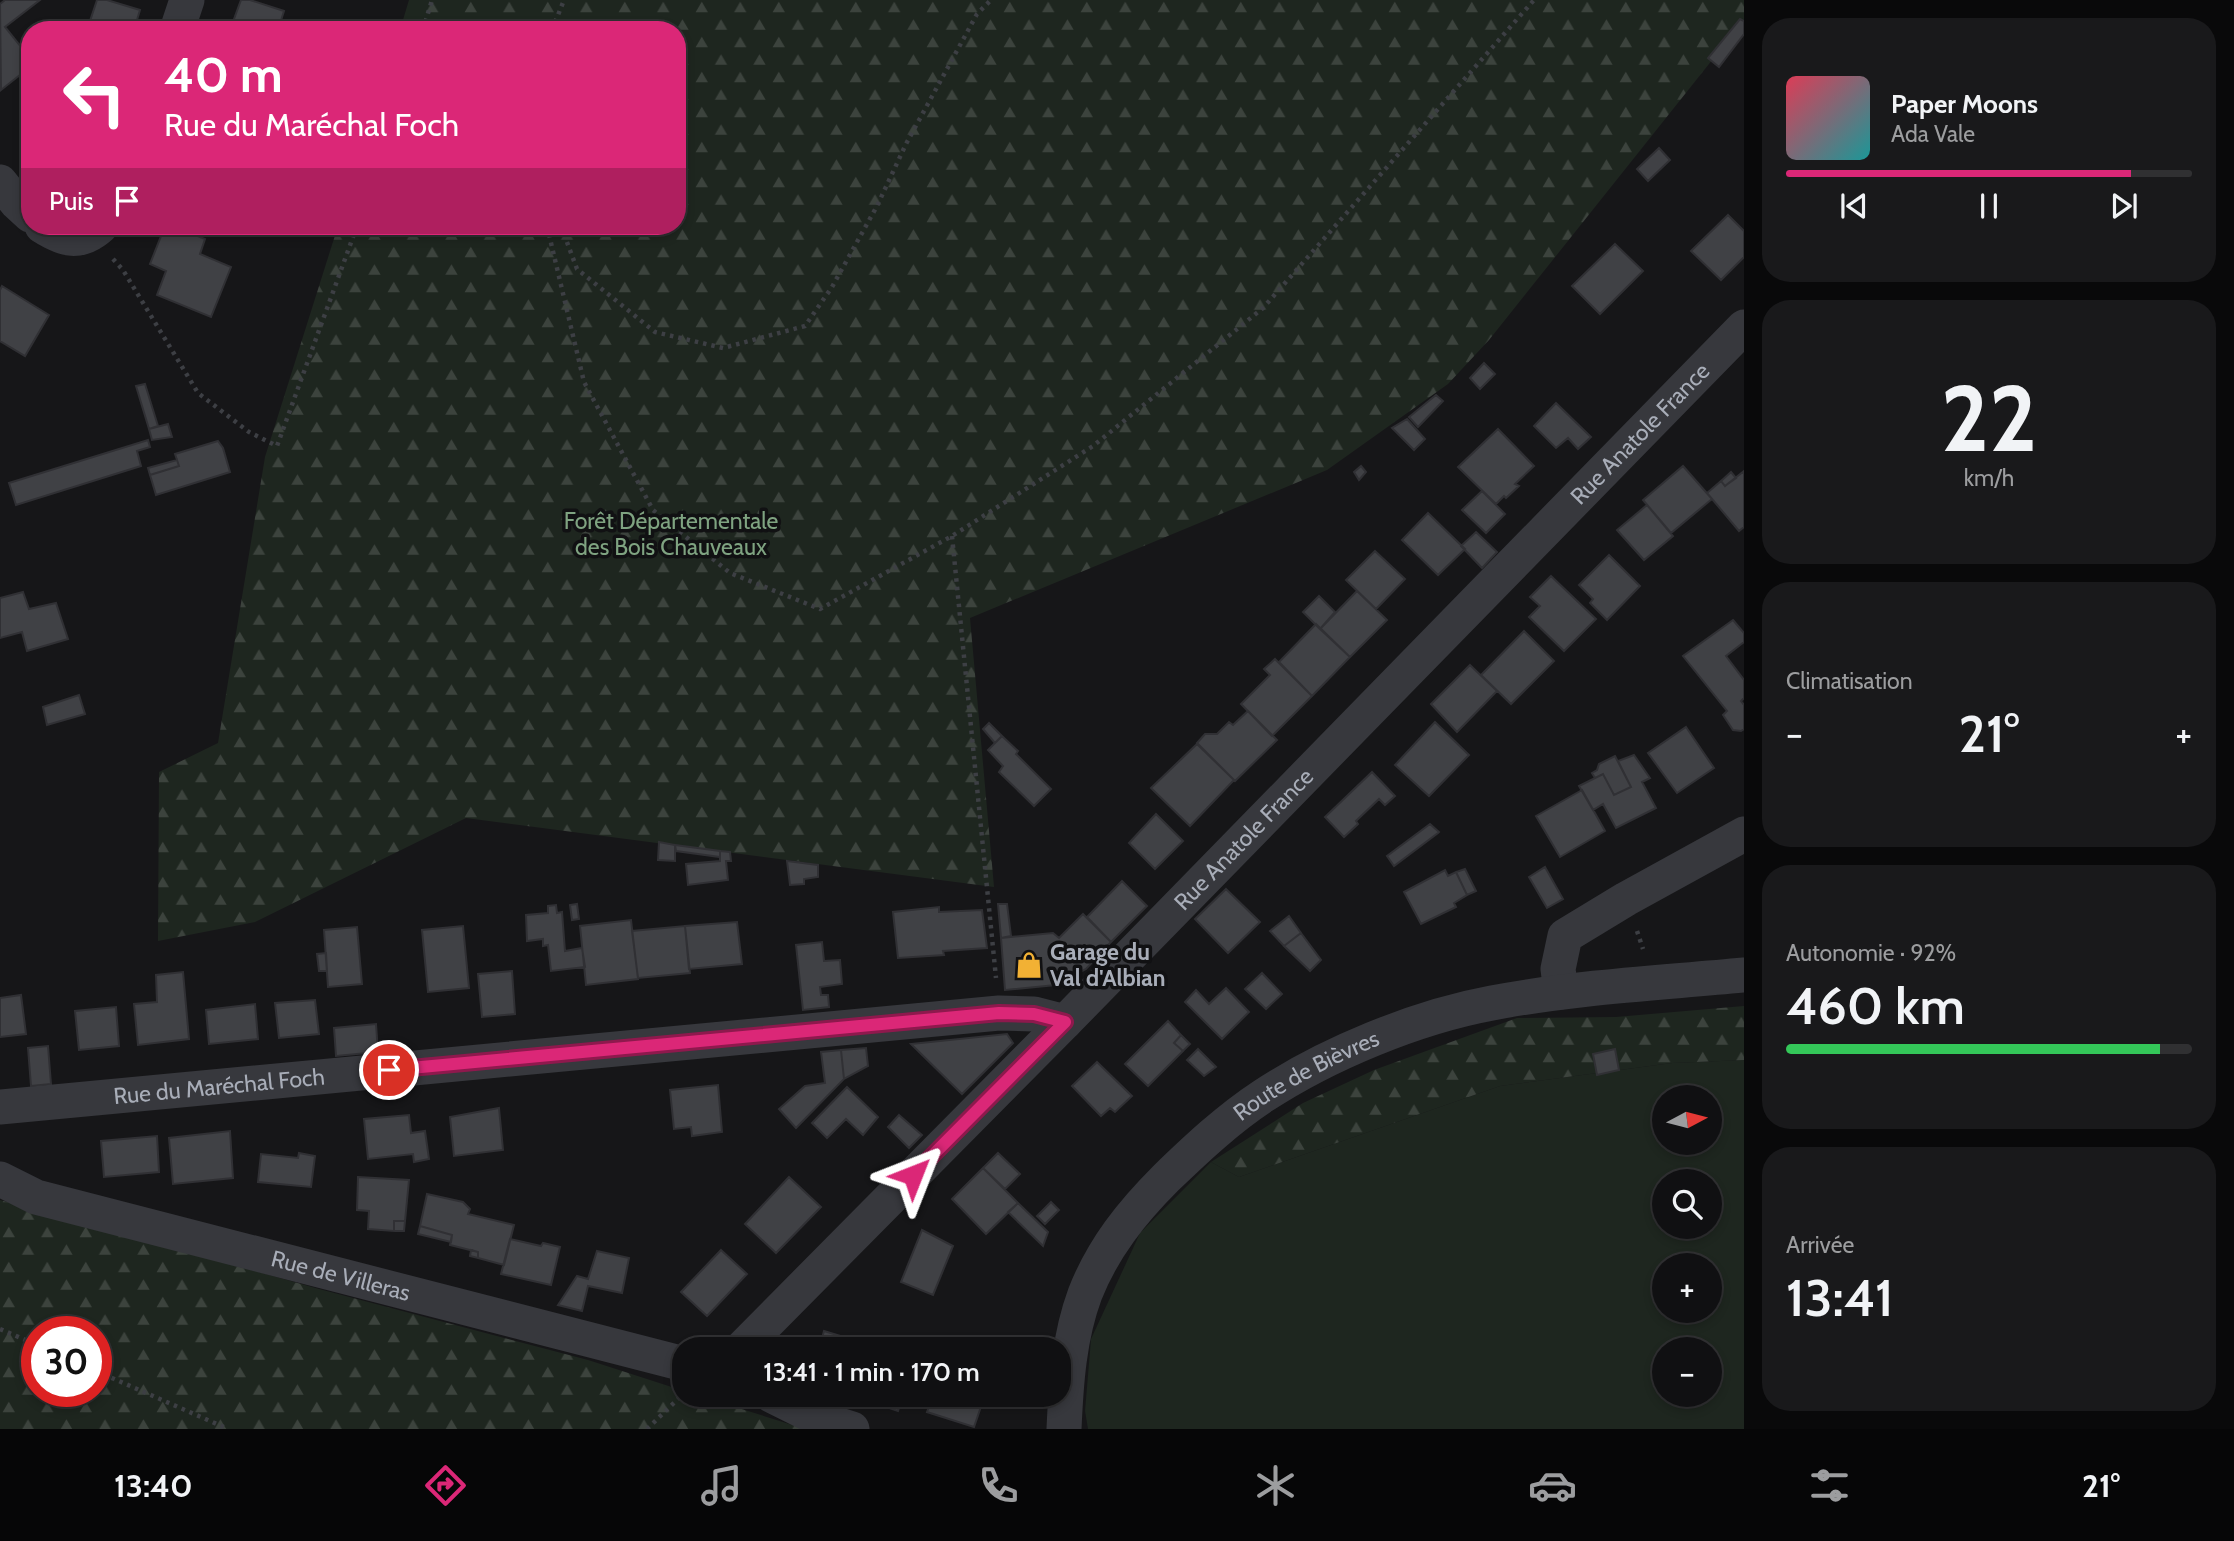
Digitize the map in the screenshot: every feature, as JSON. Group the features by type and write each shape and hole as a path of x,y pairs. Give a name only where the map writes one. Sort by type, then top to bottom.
{"street":[{"path":"180,21 187,0"},
{"path":"0,182 21,207"},
{"path":"59,235 67,239 81,235"},
{"name":"Rue Anatole France","path":"753,1337 1065,1022 1744,327"},
{"path":"1561,992 1558,969 1565,936 1744,834"},
{"name":"Route de Bièvres","path":"1064,1429 1066,1367 1085,1295 1109,1245 1140,1205 1195,1149 1262,1096 1339,1053 1415,1024 1490,1003 1561,992 1744,975"},
{"name":"Rue du Maréchal Foch","path":"0,1107 999,1013 1034,1014 1065,1022"},
{"name":"Rue de Villeras","path":"0,1179 36,1197 672,1361"},
{"path":"795,1407 817,1418 852,1429"}],"path":[{"path":"426,21 432,0"},
{"path":"556,21 564,0"},
{"path":"564,235 577,269 655,332 723,348 805,327 832,287 877,206 906,144 977,14 990,0"},
{"path":"549,235 584,382 653,510 730,573 820,609 952,536 1093,446 1262,308 1534,0"},
{"path":"98,235 123,270 198,393 249,432 277,446 354,235"},
{"path":"952,536 999,1013"},
{"path":"1626,899 1655,983"},
{"path":"0,1329 21,1338"},
{"path":"112,1378 226,1428"},
{"path":"647,1429 672,1405"}],"green space":[{"name":"Forêt Départementale des Bois Chauveaux","path":"409,0 1744,0 1744,20 1489,340 1448,384 1327,470 970,618 994,887 466,818 255,922 158,941 159,772 218,743 265,457 335,235 686,235 686,21 403,21"},
{"path":"1744,1006 1744,1060 1672,1063 1500,1086 1239,1177 1211,1162 1303,1103 1374,1070 1517,1018 1616,1017"},
{"path":"1744,1060 1744,1429 1088,1429 1085,1411 1091,1339 1140,1233 1211,1162 1239,1177 1500,1086 1672,1063"},
{"path":"0,1200 319,1289 588,1360 672,1387 672,1407 735,1407 805,1429 0,1429"}],"building":[{"path":"5,0 40,0 5,27 21,47 21,74 1,90 0,4"},
{"path":"97,0 107,0 140,10 137,21 90,21"},
{"path":"241,0 250,0 284,11 281,21 233,21"},
{"path":"1740,19 1744,21 1744,34 1719,67 1708,58"},
{"path":"1659,148 1670,160 1648,181 1637,169"},
{"path":"1728,215 1744,231 1744,257 1721,280 1691,251"},
{"path":"161,235 195,235 205,239 200,254 231,267 211,317 157,295 166,271 150,264"},
{"path":"1615,244 1643,271 1600,314 1572,286"},
{"path":"2,286 49,315 25,356 0,341"},
{"path":"1484,363 1495,374 1480,389 1470,378"},
{"path":"145,384 158,426 149,429 136,386"},
{"path":"1436,395 1443,401 1418,427 1409,417"},
{"path":"1556,403 1591,437 1578,449 1568,438 1556,448 1534,426"},
{"path":"1407,419 1425,439 1414,450 1392,428"},
{"path":"168,424 172,437 152,440 149,429"},
{"path":"1498,429 1534,466 1515,484 1519,486 1496,504 1458,467"},
{"path":"148,440 150,447 137,451 141,466 16,505 9,483"},
{"path":"218,441 223,448 230,472 156,495 150,475 179,466 175,454"},
{"path":"177,460 179,466 150,475 148,468"},
{"path":"1361,466 1366,472 1359,480 1354,472"},
{"path":"1683,466 1712,499 1671,533 1643,500"},
{"path":"1744,471 1744,527 1739,531 1707,493 1721,481 1725,486"},
{"path":"1731,472 1736,478 1725,486 1721,481"},
{"path":"1482,491 1505,514 1486,533 1462,510"},
{"path":"1647,505 1673,536 1644,560 1617,530"},
{"path":"1428,513 1465,549 1438,575 1402,540"},
{"path":"1476,532 1497,552 1482,568 1461,546"},
{"path":"1375,551 1405,579 1376,609 1346,580"},
{"path":"1609,555 1640,586 1607,620 1590,603 1593,599 1579,585"},
{"path":"1551,576 1596,619 1564,651 1529,617 1540,606 1530,597"},
{"path":"1357,591 1387,620 1350,657 1320,629"},
{"path":"23,592 29,609 56,603 68,639 27,651 22,632 0,638 0,598"},
{"path":"1319,596 1335,612 1320,629 1303,612"},
{"path":"1733,620 1744,633 1744,642 1726,656 1744,680 1744,698 1741,701 1744,705 1744,729 1741,731 1733,730 1723,715 1727,711 1683,656"},
{"path":"1316,624 1350,657 1312,696 1279,662"},
{"path":"1524,631 1554,661 1511,704 1481,675"},
{"path":"1275,659 1312,696 1272,736 1241,704 1270,675 1264,669"},
{"path":"1470,665 1497,691 1457,732 1431,704"},
{"path":"79,695 85,714 47,725 43,707"},
{"path":"1248,711 1277,740 1235,781 1197,743 1205,734 1217,734 1229,722 1233,725"},
{"path":"1435,722 1469,755 1429,796 1395,765"},
{"path":"989,723 1002,736 995,743 983,729"},
{"path":"1686,727 1714,768 1677,793 1648,753"},
{"path":"1002,736 1051,789 1034,806 999,772 1003,766 988,750"},
{"path":"1197,744 1234,780 1190,826 1151,788"},
{"path":"1634,755 1650,778 1642,782 1656,808 1616,828 1603,804 1593,810 1579,786 1603,774 1614,795 1631,787 1618,761"},
{"path":"1615,756 1631,787 1614,795 1603,774 1595,778 1592,773 1597,770 1599,764"},
{"path":"1372,772 1395,796 1385,805 1379,799 1344,837 1325,817"},
{"path":"1582,790 1605,831 1560,857 1536,816"},
{"path":"1156,814 1183,841 1155,869 1129,843"},
{"path":"1430,824 1439,832 1394,866 1387,856"},
{"path":"659,842 675,845 675,861 658,860"},
{"path":"675,845 720,851 720,857 676,851"},
{"path":"720,851 730,852 731,861 726,861 728,880 688,885 686,864 720,861"},
{"path":"787,861 818,865 818,877 804,879 804,884 790,885"},
{"path":"1545,867 1563,899 1547,908 1529,877"},
{"path":"1465,869 1476,891 1467,895 1456,872"},
{"path":"1445,870 1448,876 1456,872 1467,895 1454,903 1456,907 1421,924 1404,892"},
{"path":"1122,881 1147,906 1111,942 1087,917"},
{"path":"1226,889 1260,922 1228,953 1195,919"},
{"path":"577,904 579,919 572,920 570,905"},
{"path":"998,904 1007,904 1011,936 1001,938"},
{"path":"556,905 557,913 562,912 565,951 582,948 585,967 551,971 548,945 543,946 543,939 527,941 526,915 548,913 548,906"},
{"path":"939,907 939,912 982,910 987,948 943,951 944,955 898,958 893,912"},
{"path":"1083,914 1111,942 1086,969 1056,985 1005,990 1001,938 1053,933 1059,938"},
{"path":"1289,916 1301,933 1284,946 1270,931"},
{"path":"631,920 638,979 586,985 580,926"},
{"path":"737,922 742,964 689,969 685,926"},
{"path":"463,926 469,988 428,992 422,930"},
{"path":"685,926 690,973 638,978 632,931"},
{"path":"357,927 362,984 328,987 324,930"},
{"path":"1301,933 1321,960 1310,971 1284,946"},
{"path":"822,942 824,961 840,960 842,984 820,987 821,995 828,995 829,1007 803,1010 796,945"},
{"path":"326,953 327,971 319,971 317,954"},
{"path":"512,971 515,1014 482,1017 478,974"},
{"path":"183,972 189,1039 138,1045 134,1004 157,1002 156,975"},
{"path":"1262,973 1282,994 1266,1009 1245,989"},
{"path":"1226,988 1249,1012 1222,1039 1185,1002 1196,990 1209,1004"},
{"path":"21,995 26,1034 0,1037 0,998"},
{"path":"315,1000 319,1034 279,1038 275,1003"},
{"path":"255,1004 258,1039 209,1044 206,1010"},
{"path":"116,1007 119,1046 79,1050 75,1011"},
{"path":"1168,1021 1181,1035 1174,1043 1183,1051 1148,1086 1125,1064"},
{"path":"376,1024 378,1052 336,1056 334,1028"},
{"path":"1007,1034 1013,1043 962,1094 911,1044"},
{"path":"1181,1035 1190,1044 1183,1051 1174,1043"},
{"path":"48,1046 51,1084 31,1086 28,1048"},
{"path":"866,1048 868,1066 844,1079 841,1050"},
{"path":"1198,1049 1216,1067 1204,1076 1187,1060"},
{"path":"1615,1049 1619,1070 1597,1075 1593,1054"},
{"path":"841,1050 844,1079 796,1128 779,1109 805,1086 825,1083 821,1052"},
{"path":"1097,1062 1132,1096 1115,1112 1110,1108 1101,1116 1072,1086"},
{"path":"718,1085 722,1132 692,1136 691,1127 674,1129 670,1090"},
{"path":"847,1087 878,1117 863,1135 846,1119 827,1138 812,1123"},
{"path":"499,1108 503,1150 454,1156 450,1117"},
{"path":"409,1115 411,1133 425,1131 429,1159 414,1162 413,1154 368,1159 364,1119"},
{"path":"899,1115 922,1135 909,1148 888,1127"},
{"path":"230,1131 233,1178 173,1184 169,1138"},
{"path":"157,1136 159,1172 104,1177 101,1141"},
{"path":"299,1153 315,1156 311,1187 258,1182 261,1154 298,1158"},
{"path":"998,1153 1020,1174 1005,1189 983,1168"},
{"path":"983,1168 1018,1203 986,1234 952,1199"},
{"path":"358,1177 409,1180 405,1221 394,1221 394,1231 368,1229 369,1211 357,1210"},
{"path":"789,1177 821,1207 776,1253 745,1224"},
{"path":"427,1194 463,1202 470,1209 468,1214 514,1225 504,1265 478,1258 478,1252 450,1245 452,1235 420,1226"},
{"path":"1051,1202 1059,1210 1045,1224 1037,1216"},
{"path":"1018,1203 1048,1232 1043,1246 1008,1212"},
{"path":"394,1221 405,1221 404,1231 394,1231"},
{"path":"420,1226 452,1235 451,1242 418,1234"},
{"path":"922,1230 953,1246 933,1295 901,1282"},
{"path":"510,1239 560,1247 551,1285 501,1274"},
{"path":"471,1250 478,1252 478,1258 470,1256"},
{"path":"721,1250 747,1274 707,1316 681,1292"},
{"path":"597,1251 629,1258 622,1293 588,1286 582,1311 558,1305 577,1276 588,1279"},
{"path":"824,1331 844,1337 822,1337"},
{"path":"929,1407 981,1407 974,1427 927,1412"}],"place":[{"name":"Garage du Val d'Albian","path":"1029,965"}],"route":[{"path":"389,1070 999,1013 1034,1014 1065,1022 913,1175"}]}
